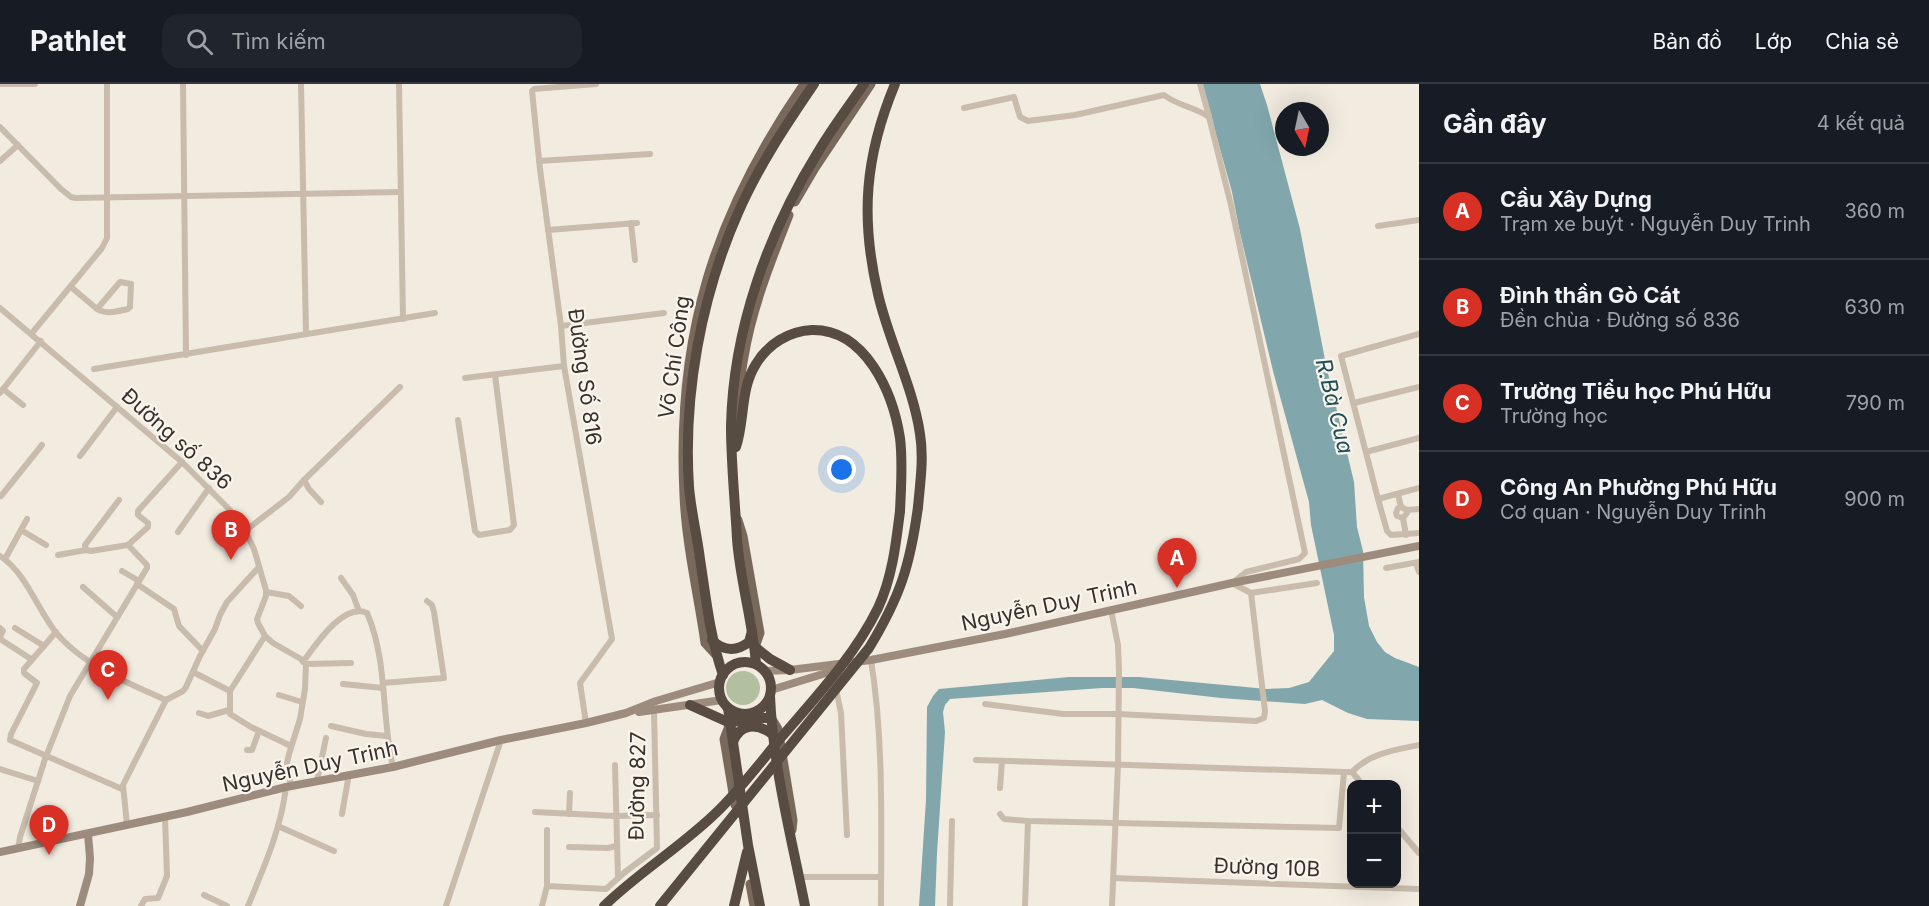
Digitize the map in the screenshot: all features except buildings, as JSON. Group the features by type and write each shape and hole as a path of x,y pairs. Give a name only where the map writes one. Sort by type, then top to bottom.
{"highway":[{"name":"Võ Chí Công","path":"721,678 712,639 686,463 692,384 711,287 738,213 764,155 787,116 814,84"},
{"path":"760,668 737,541 732,421 738,360 748,310 766,255 792,198 818,151 864,84"},
{"path":"660,906 869,648 888,618 901,589 912,549 918,507 921,475 920,436 913,399 878,296 866,216 869,169 880,123 896,84"},
{"path":"604,906 720,809 849,654 877,609 886,587 895,552 900,511 900,439 895,418 879,377 870,360 850,341 816,330 799,331 783,337 769,347 756,363 748,379 739,436 733,453"},
{"path":"712,639 722,648 738,649 749,642 753,631"},
{"path":"715,654 725,657 736,656 755,647"},
{"path":"755,647 790,670"},
{"path":"760,906 748,845 730,723 719,691 721,678 726,670 737,663 750,663 760,668 768,677 772,734 790,839 805,906"},
{"path":"725,704 741,714 756,712 767,703 770,693"},
{"path":"690,705 730,723 750,718 771,718"},
{"path":"733,742 741,729 749,726 758,726 772,734"},
{"path":"734,906 748,845"}],"main road":[{"name":"Võ Chí Công","path":"787,116 804,84"},
{"path":"733,453 744,357 768,266 791,210 815,168 871,84"},
{"name":"Võ Chí Công","path":"686,463 686,522 705,643 715,654"},
{"path":"737,518 743,536 760,633 755,647"},
{"name":"Nguyễn Duy Trinh","path":"760,668 790,670 871,660 1005,634 1233,583 1419,546"},
{"name":"Nguyễn Duy Trinh","path":"770,693 871,660"},
{"name":"Nguyễn Duy Trinh","path":"0,852 586,723 626,713 721,678"},
{"name":"Nguyễn Duy Trinh","path":"626,713 690,705 725,704"},
{"path":"771,718 778,729 793,820 790,839"},
{"path":"730,723 724,740 735,805 745,820"},
{"path":"80,906 89,874 88,834"},
{"path":"748,845 748,870 754,906"}],"street":[{"path":"0,84 35,84"},
{"path":"32,333 102,248 107,238 107,84"},
{"path":"183,84 186,355"},
{"path":"301,84 306,334"},
{"path":"399,84 403,319"},
{"name":"Đường Số 816","path":"586,723 580,683 612,639 564,366 532,89 596,84"},
{"path":"1200,84 1231,206 1305,553 1299,559 1246,572 1233,583 1251,593 1317,583"},
{"path":"964,108 1014,97 1020,117 1028,120 1075,115 1164,95 1173,102 1198,109 1209,117"},
{"path":"0,127 70,196 108,198 400,192"},
{"path":"0,161 18,145"},
{"path":"539,161 650,154"},
{"path":"1378,226 1419,220"},
{"path":"548,230 634,223 635,260"},
{"path":"71,287 97,309 108,312 128,309 131,303 131,284 120,282 97,309"},
{"name":"Đường số 836","path":"0,308 182,462 230,509 254,549 266,592"},
{"path":"94,369 435,313"},
{"path":"561,326 664,313"},
{"path":"1419,334 1341,356 1387,531 1391,535 1419,532"},
{"path":"23,405 2,391 41,341"},
{"path":"465,378 564,366"},
{"path":"458,420 475,531 479,535 510,530 514,525 495,375"},
{"path":"245,531 289,497 400,387"},
{"path":"1353,403 1419,387"},
{"path":"80,456 117,407"},
{"path":"1366,452 1419,438"},
{"path":"0,495 42,445"},
{"path":"58,555 128,545 149,525 138,515 138,511 182,462"},
{"path":"304,480 321,502"},
{"path":"178,532 209,488"},
{"path":"1378,499 1419,488"},
{"path":"1398,494 1406,516 1403,518 1406,535"},
{"path":"86,550 85,545 119,501"},
{"path":"1383,516 1396,513 1404,508 1419,509"},
{"path":"1396,513 1397,516 1403,518"},
{"path":"27,519 3,558 16,570 56,632 90,661 136,688 166,700"},
{"path":"21,530 46,546"},
{"path":"18,849 46,755 70,696 147,567 128,545"},
{"path":"1386,568 1418,562 1419,572"},
{"path":"127,825 122,789 166,700 183,691 202,651 211,639 227,602 259,567"},
{"path":"122,571 176,611 179,626 202,651"},
{"path":"341,578 359,611"},
{"path":"83,587 117,617"},
{"path":"301,606 289,596 266,592 257,618 265,636 304,663 351,663"},
{"path":"985,704 1063,714 1118,714 1256,721 1264,718 1262,678 1251,593"},
{"path":"343,684 383,685 444,678 434,612 427,601"},
{"path":"1111,610 1118,645 1119,671 1112,906"},
{"path":"248,906 270,852 289,787 287,763 300,719 304,663 328,628 359,611 367,613 377,643 387,736 393,767"},
{"path":"0,628 3,631 0,638 31,659"},
{"path":"15,628 44,646"},
{"path":"56,632 23,671 35,680 36,686 10,740 122,789"},
{"path":"265,636 230,691 229,710 230,714 238,719 291,746"},
{"path":"871,660 881,758 881,906"},
{"path":"834,671 836,695 841,713 847,835"},
{"path":"193,672 230,691"},
{"path":"279,695 302,702"},
{"path":"200,713 208,716 229,710"},
{"name":"Đường 827","path":"547,886 606,890 657,848 654,710"},
{"path":"331,726 387,736"},
{"path":"247,750 252,750 259,731"},
{"path":"317,781 326,738"},
{"path":"446,906 501,740"},
{"path":"976,760 1352,772 1378,754 1419,745"},
{"path":"1000,788 1002,761"},
{"path":"615,765 618,878"},
{"path":"0,769 38,781"},
{"path":"1000,814 1004,819 1028,820 1339,828 1344,772"},
{"path":"1352,772 1359,780"},
{"path":"342,814 349,774"},
{"path":"569,814 570,793"},
{"path":"535,813 657,815"},
{"path":"141,906 143,900 158,898 167,876 165,816"},
{"path":"1025,906 1028,820"},
{"path":"950,906 952,821"},
{"path":"278,826 334,851"},
{"path":"542,906 547,886 548,830"},
{"path":"1401,832 1418,851"},
{"path":"569,847 608,848 616,846"},
{"path":"799,877 881,877"},
{"name":"Đường 10B","path":"1113,879 1419,889"},
{"path":"204,895 227,906"}],"green space":[{"path":"743,671 755,676 760,688 755,700 743,705 731,700 726,688 731,676"}],"water":[{"name":"R.Bà Cua","path":"1202,84 1260,84 1275,135 1275,156 1281,156 1300,229 1326,365 1354,482 1357,527 1363,551 1364,597 1369,626 1385,652 1419,667 1419,721 1367,719 1348,713 1322,700 1305,704 1221,698 1133,688 1102,688 950,699 943,712 945,732 935,906 919,906 926,800 927,707 939,689 1069,677 1139,677 1267,689 1289,688 1309,682 1334,651 1334,635 1311,525 1309,502 1273,371 1232,192"}],"place":[{"name":"Đình thần Gò Cát","path":"231,560"},
{"name":"Cầu Xây Dựng","path":"1177,588"},
{"name":"Trường Tiểu học Phú Hữu","path":"108,700"},
{"name":"Công An Phường Phú Hữu","path":"49,855"}]}
